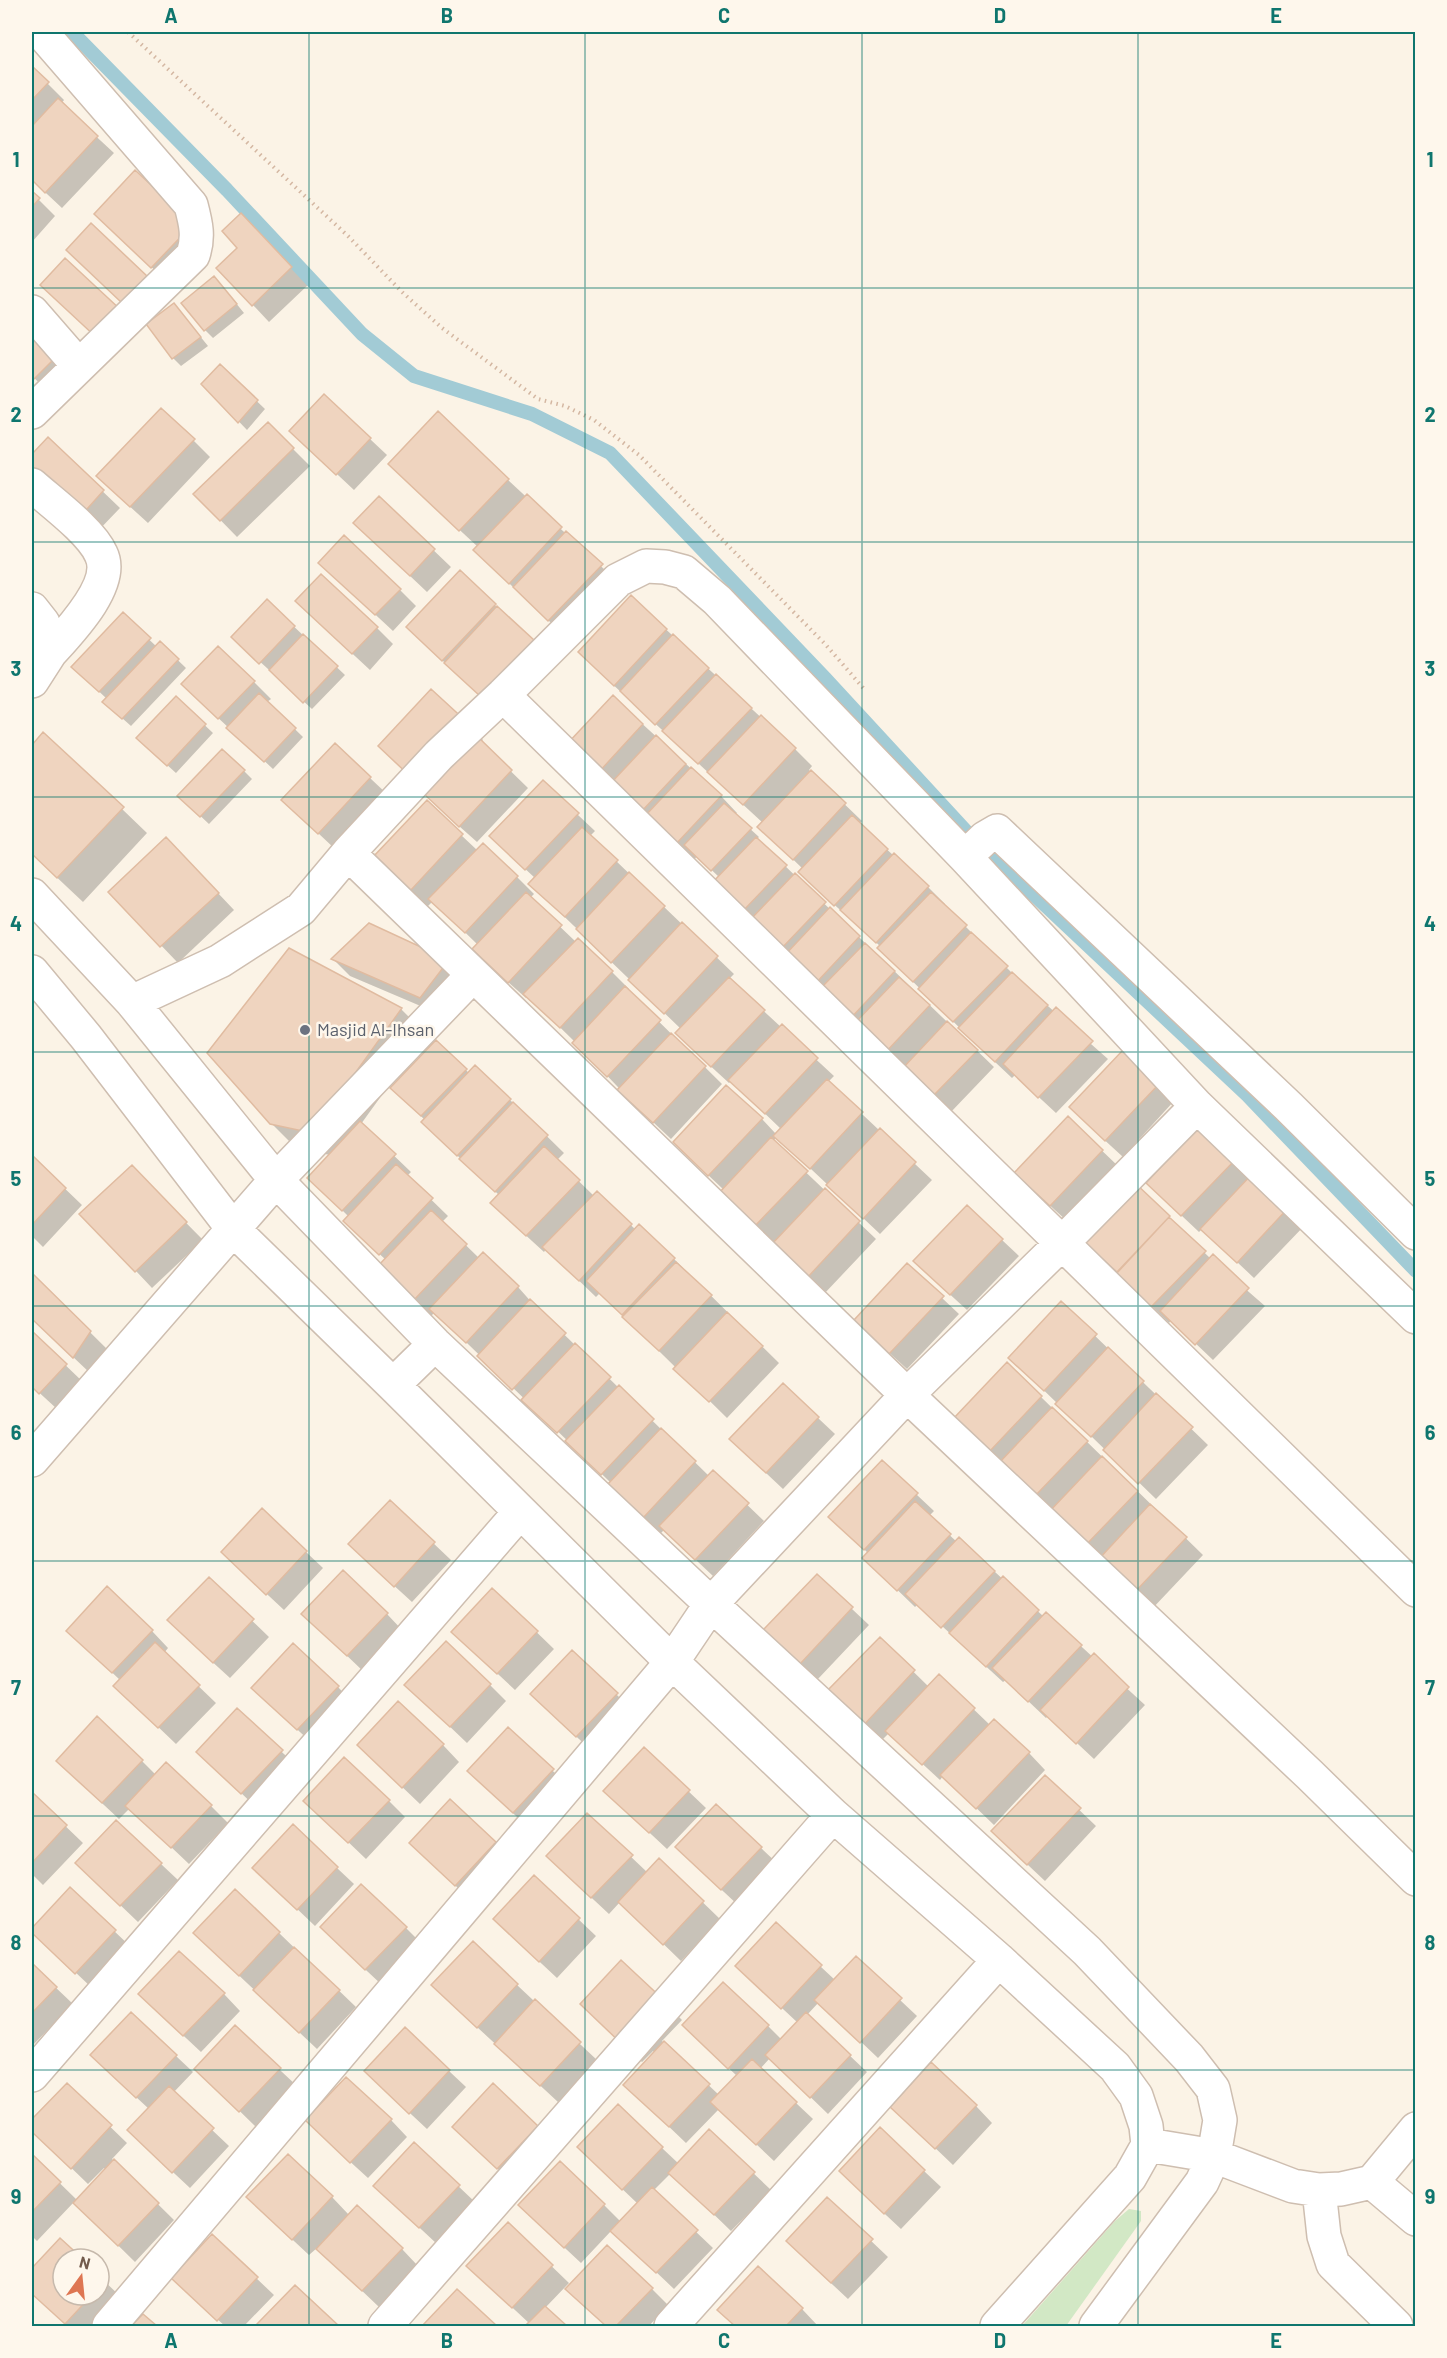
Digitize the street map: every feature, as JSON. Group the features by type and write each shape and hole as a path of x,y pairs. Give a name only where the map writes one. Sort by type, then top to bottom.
{"street":[{"path":"32,412 193,255 197,242 197,230 191,205 41,32"},
{"path":"32,312 79,366"},
{"path":"32,485 87,535 102,554 105,568 101,583 80,620 50,653 32,681"},
{"path":"132,1002 220,961 301,909 348,853 439,755 503,695 618,580 646,566 665,567 684,572 717,600 974,849 1197,1106 1416,1317"},
{"path":"32,609 43,623 50,653"},
{"path":"503,695 1416,1590"},
{"path":"974,849 997,831 1288,1106 1416,1233"},
{"path":"348,853 907,1395 1311,1775 1416,1879"},
{"path":"32,895 132,1002 276,1180 435,1344 711,1604 1087,1951 1189,2058 1213,2089 1220,2120 1214,2156 1202,2182 1096,2326"},
{"path":"32,972 86,1037 234,1230 672,1662 833,1815 999,1960 1115,2067 1136,2096 1146,2126 1148,2145 1130,2177 997,2326"},
{"path":"36,1445 234,1230 276,1180 473,975"},
{"path":"109,2326 672,1662 711,1604 907,1395 1197,1106"},
{"path":"393,1385 435,1344"},
{"path":"32,2075 520,1512"},
{"path":"385,2326 833,1815"},
{"path":"671,2326 999,1960"},
{"path":"1148,2145 1214,2156 1293,2186 1319,2190 1341,2189 1372,2182 1416,2129"},
{"path":"1372,2182 1416,2219"},
{"path":"1319,2190 1324,2236 1333,2265 1396,2326"}],"path":[{"path":"128,32 348,236 402,292 442,328 483,360"}],"green space":[{"path":"1129,2209 1141,2211 1141,2221 1066,2326 1022,2326 1115,2221"}],"building":[{"path":"32,66 49,82 32,100"},
{"path":"58,98 98,136 45,193 32,180 32,126"},
{"path":"135,170 193,224 151,268 94,214"},
{"path":"32,191 40,198 32,207"},
{"path":"241,213 292,267 252,306 216,268 237,248 222,231"},
{"path":"91,223 147,276 122,303 66,250"},
{"path":"65,258 122,311 97,338 40,285"},
{"path":"214,276 237,304 204,331 181,303"},
{"path":"174,303 201,337 172,359 146,324"},
{"path":"32,326 60,353 34,379 32,377"},
{"path":"220,364 258,400 238,423 201,384"},
{"path":"324,394 371,438 336,475 289,431"},
{"path":"161,408 195,439 130,507 96,476"},
{"path":"438,411 509,479 459,531 388,464"},
{"path":"268,422 294,448 220,521 193,494"},
{"path":"48,437 104,490 79,518 32,474 32,454"},
{"path":"527,494 562,527 509,584 473,550"},
{"path":"379,496 435,549 410,576 353,523"},
{"path":"566,531 603,564 548,621 513,587"},
{"path":"344,535 401,589 375,615 318,563"},
{"path":"460,570 496,604 442,661 406,627"},
{"path":"321,574 378,627 352,654 295,601"},
{"path":"631,595 667,629 614,686 578,652"},
{"path":"267,599 295,626 259,664 231,637"},
{"path":"497,606 534,640 480,696 444,663"},
{"path":"123,612 151,638 99,692 71,667"},
{"path":"303,634 338,666 303,703 269,670"},
{"path":"673,634 709,668 655,725 620,691"},
{"path":"160,641 179,659 122,719 102,702"},
{"path":"218,646 255,681 218,719 181,684"},
{"path":"716,674 752,708 698,764 662,731"},
{"path":"431,689 468,723 413,779 378,746"},
{"path":"259,693 296,728 264,762 226,728"},
{"path":"613,695 643,724 598,773 567,744"},
{"path":"176,696 206,724 167,766 136,738"},
{"path":"761,715 796,748 743,805 707,772"},
{"path":"43,732 124,807 57,878 32,854 32,745"},
{"path":"656,735 686,764 641,812 610,784"},
{"path":"477,736 512,770 459,827 423,793"},
{"path":"335,743 371,777 318,834 281,800"},
{"path":"222,749 245,770 200,817 177,796"},
{"path":"691,767 722,795 676,844 645,816"},
{"path":"811,770 846,803 793,860 757,827"},
{"path":"543,780 579,813 525,870 489,836"},
{"path":"427,800 463,834 410,891 373,857"},
{"path":"724,803 752,828 711,871 684,845"},
{"path":"852,815 888,849 834,906 798,872"},
{"path":"582,827 618,860 565,917 528,884"},
{"path":"166,837 219,893 160,947 108,892"},
{"path":"756,837 787,865 741,913 710,885"},
{"path":"483,843 518,876 465,933 428,899"},
{"path":"894,853 929,886 876,943 840,910"},
{"path":"629,872 665,906 611,963 576,929"},
{"path":"795,873 826,902 780,950 749,921"},
{"path":"526,892 562,925 508,983 472,949"},
{"path":"931,892 967,925 913,982 877,948"},
{"path":"830,907 860,936 815,984 784,956"},
{"path":"682,922 718,956 664,1014 628,980"},
{"path":"369,923 449,960 420,998 331,959"},
{"path":"971,932 1008,966 953,1022 918,989"},
{"path":"578,938 613,971 560,1028 523,994"},
{"path":"865,943 895,971 850,1019 819,990"},
{"name":"Masjid Al-Ihsan","path":"289,948 402,1008 312,1133 270,1124 207,1053"},
{"path":"1012,972 1048,1005 995,1062 958,1028"},
{"path":"729,977 765,1010 711,1067 675,1033"},
{"path":"899,977 930,1005 885,1053 854,1024"},
{"path":"625,986 661,1020 607,1077 572,1043"},
{"path":"1056,1007 1093,1041 1038,1098 1003,1064"},
{"path":"947,1021 978,1050 932,1097 902,1069"},
{"path":"782,1024 818,1058 765,1114 728,1080"},
{"path":"671,1033 706,1066 653,1123 617,1090"},
{"path":"436,1040 467,1069 421,1116 390,1088"},
{"path":"1123,1050 1159,1084 1105,1141 1069,1107"},
{"path":"475,1065 511,1099 457,1156 421,1122"},
{"path":"827,1079 863,1112 810,1169 773,1136"},
{"path":"726,1085 763,1118 708,1176 673,1142"},
{"path":"513,1102 548,1135 495,1192 459,1159"},
{"path":"1068,1116 1103,1150 1050,1206 1014,1173"},
{"path":"360,1121 396,1154 342,1211 307,1178"},
{"path":"1199,1126 1236,1159 1181,1216 1146,1183"},
{"path":"880,1128 916,1162 863,1219 826,1185"},
{"path":"771,1137 808,1171 753,1228 718,1194"},
{"path":"544,1146 580,1180 526,1236 490,1203"},
{"path":"32,1155 66,1188 32,1225"},
{"path":"396,1164 433,1198 379,1255 343,1221"},
{"path":"132,1165 187,1222 135,1272 79,1214"},
{"path":"1254,1172 1290,1206 1237,1263 1200,1229"},
{"path":"1134,1182 1170,1216 1117,1272 1080,1239"},
{"path":"825,1188 860,1221 807,1278 771,1245"},
{"path":"597,1191 632,1224 579,1281 542,1247"},
{"path":"967,1205 1003,1239 950,1295 913,1261"},
{"path":"431,1210 467,1244 413,1301 377,1267"},
{"path":"1169,1217 1206,1251 1151,1307 1116,1274"},
{"path":"639,1224 675,1258 622,1315 586,1281"},
{"path":"483,1252 519,1286 466,1343 429,1309"},
{"path":"1213,1254 1249,1288 1195,1345 1160,1311"},
{"path":"676,1262 712,1295 659,1351 622,1317"},
{"path":"907,1263 944,1296 889,1354 854,1320"},
{"path":"32,1273 91,1331 73,1358 32,1319"},
{"path":"530,1299 566,1333 512,1390 477,1356"},
{"path":"1061,1301 1097,1334 1044,1391 1008,1358"},
{"path":"727,1312 763,1346 709,1402 673,1369"},
{"path":"32,1331 67,1364 39,1394 32,1387"},
{"path":"575,1343 611,1377 557,1433 521,1400"},
{"path":"1108,1347 1144,1381 1091,1437 1055,1404"},
{"path":"1007,1362 1042,1396 989,1452 953,1419"},
{"path":"783,1383 819,1417 766,1473 729,1439"},
{"path":"619,1385 654,1419 601,1475 565,1441"},
{"path":"1156,1393 1193,1427 1138,1484 1103,1450"},
{"path":"1052,1407 1088,1441 1034,1497 998,1464"},
{"path":"661,1428 696,1461 643,1518 607,1485"},
{"path":"1102,1456 1138,1491 1084,1547 1048,1513"},
{"path":"882,1460 918,1493 864,1550 828,1517"},
{"path":"713,1470 749,1503 695,1560 659,1526"},
{"path":"390,1500 435,1542 394,1587 348,1544"},
{"path":"915,1501 951,1534 897,1591 862,1558"},
{"path":"1150,1504 1187,1537 1133,1594 1097,1561"},
{"path":"262,1508 307,1551 266,1595 221,1552"},
{"path":"959,1537 995,1571 941,1628 905,1594"},
{"path":"343,1570 388,1613 347,1656 301,1614"},
{"path":"817,1574 853,1607 800,1664 763,1630"},
{"path":"1003,1576 1039,1610 986,1667 949,1633"},
{"path":"209,1577 254,1619 213,1663 167,1620"},
{"path":"107,1586 153,1630 112,1673 66,1631"},
{"path":"492,1588 538,1631 497,1674 451,1632"},
{"path":"1046,1612 1082,1645 1028,1702 992,1668"},
{"path":"880,1637 915,1670 862,1727 825,1693"},
{"path":"446,1641 491,1684 450,1727 404,1685"},
{"path":"155,1642 200,1685 158,1728 113,1686"},
{"path":"293,1643 339,1686 297,1730 251,1688"},
{"path":"572,1650 618,1693 576,1737 530,1694"},
{"path":"1094,1653 1129,1687 1076,1744 1040,1710"},
{"path":"939,1674 975,1708 922,1765 885,1731"},
{"path":"398,1701 444,1744 402,1788 357,1745"},
{"path":"237,1708 283,1750 241,1794 196,1752"},
{"path":"97,1716 143,1760 102,1803 56,1761"},
{"path":"994,1719 1030,1752 976,1809 940,1775"},
{"path":"508,1727 554,1769 513,1813 467,1771"},
{"path":"644,1747 690,1790 649,1833 603,1791"},
{"path":"344,1757 390,1800 348,1843 303,1801"},
{"path":"166,1762 212,1805 171,1848 125,1806"},
{"path":"1045,1775 1081,1808 1027,1865 991,1831"},
{"path":"32,1792 67,1825 32,1863"},
{"path":"450,1799 496,1842 455,1886 409,1843"},
{"path":"716,1804 762,1847 721,1890 675,1847"},
{"path":"587,1813 633,1855 591,1898 546,1856"},
{"path":"116,1820 162,1863 120,1906 75,1863"},
{"path":"293,1824 338,1867 297,1910 252,1868"},
{"path":"659,1858 704,1901 663,1945 618,1902"},
{"path":"534,1875 580,1918 539,1962 493,1919"},
{"path":"361,1884 407,1927 365,1970 320,1927"},
{"path":"70,1887 116,1930 75,1974 32,1933 32,1928"},
{"path":"235,1889 280,1932 239,1976 193,1933"},
{"path":"776,1922 822,1965 781,2009 735,1966"},
{"path":"473,1941 518,1984 477,2028 431,1985"},
{"path":"294,1947 340,1990 299,2033 253,1990"},
{"path":"179,1951 225,1993 183,2036 138,1994"},
{"path":"856,1956 902,1998 860,2043 814,2000"},
{"path":"621,1960 667,2003 625,2047 580,2004"},
{"path":"32,1963 57,1987 32,2013"},
{"path":"723,1982 769,2025 728,2069 682,2025"},
{"path":"535,1999 581,2042 540,2086 494,2044"},
{"path":"131,2012 177,2055 136,2098 90,2055"},
{"path":"806,2012 851,2055 810,2098 765,2055"},
{"path":"235,2025 281,2068 239,2112 194,2069"},
{"path":"405,2027 450,2070 409,2114 364,2071"},
{"path":"664,2041 710,2084 669,2127 623,2085"},
{"path":"752,2059 797,2102 756,2145 710,2102"},
{"path":"931,2062 977,2105 935,2149 890,2107"},
{"path":"346,2077 392,2119 350,2163 305,2120"},
{"path":"67,2083 112,2125 71,2169 32,2132 32,2119"},
{"path":"493,2083 538,2126 497,2169 452,2127"},
{"path":"169,2086 214,2128 172,2173 127,2130"},
{"path":"618,2104 663,2147 622,2190 577,2147"},
{"path":"880,2127 925,2170 884,2214 839,2171"},
{"path":"709,2129 755,2172 714,2215 668,2173"},
{"path":"414,2142 460,2185 419,2228 373,2186"},
{"path":"32,2154 61,2182 32,2212"},
{"path":"288,2154 333,2196 292,2240 246,2197"},
{"path":"114,2159 159,2203 118,2246 73,2203"},
{"path":"560,2161 605,2204 564,2248 518,2205"},
{"path":"652,2187 698,2230 656,2273 610,2231"},
{"path":"827,2197 873,2239 831,2283 786,2241"},
{"path":"357,2205 403,2248 362,2291 316,2249"},
{"path":"508,2222 553,2265 512,2308 466,2266"},
{"path":"212,2234 258,2277 217,2321 171,2278"},
{"path":"60,2238 70,2247 52,2247"},
{"path":"607,2245 653,2288 616,2326 606,2326 565,2289"},
{"path":"51,2248 51,2307 81,2307 65,2324 32,2294 32,2268"},
{"path":"758,2266 803,2308 786,2326 735,2326 717,2310"},
{"path":"295,2285 339,2326 255,2326"},
{"path":"457,2289 497,2326 422,2326"},
{"path":"545,2306 567,2326 525,2326"},
{"path":"143,2314 157,2326 131,2326"}],"waterway":[{"path":"72,32 227,190 362,334 414,376 532,414 610,453 825,678 965,830 1247,1095 1416,1271"}],"place":[{"name":"Masjid Al-Ihsan","path":"305,1030"}]}
